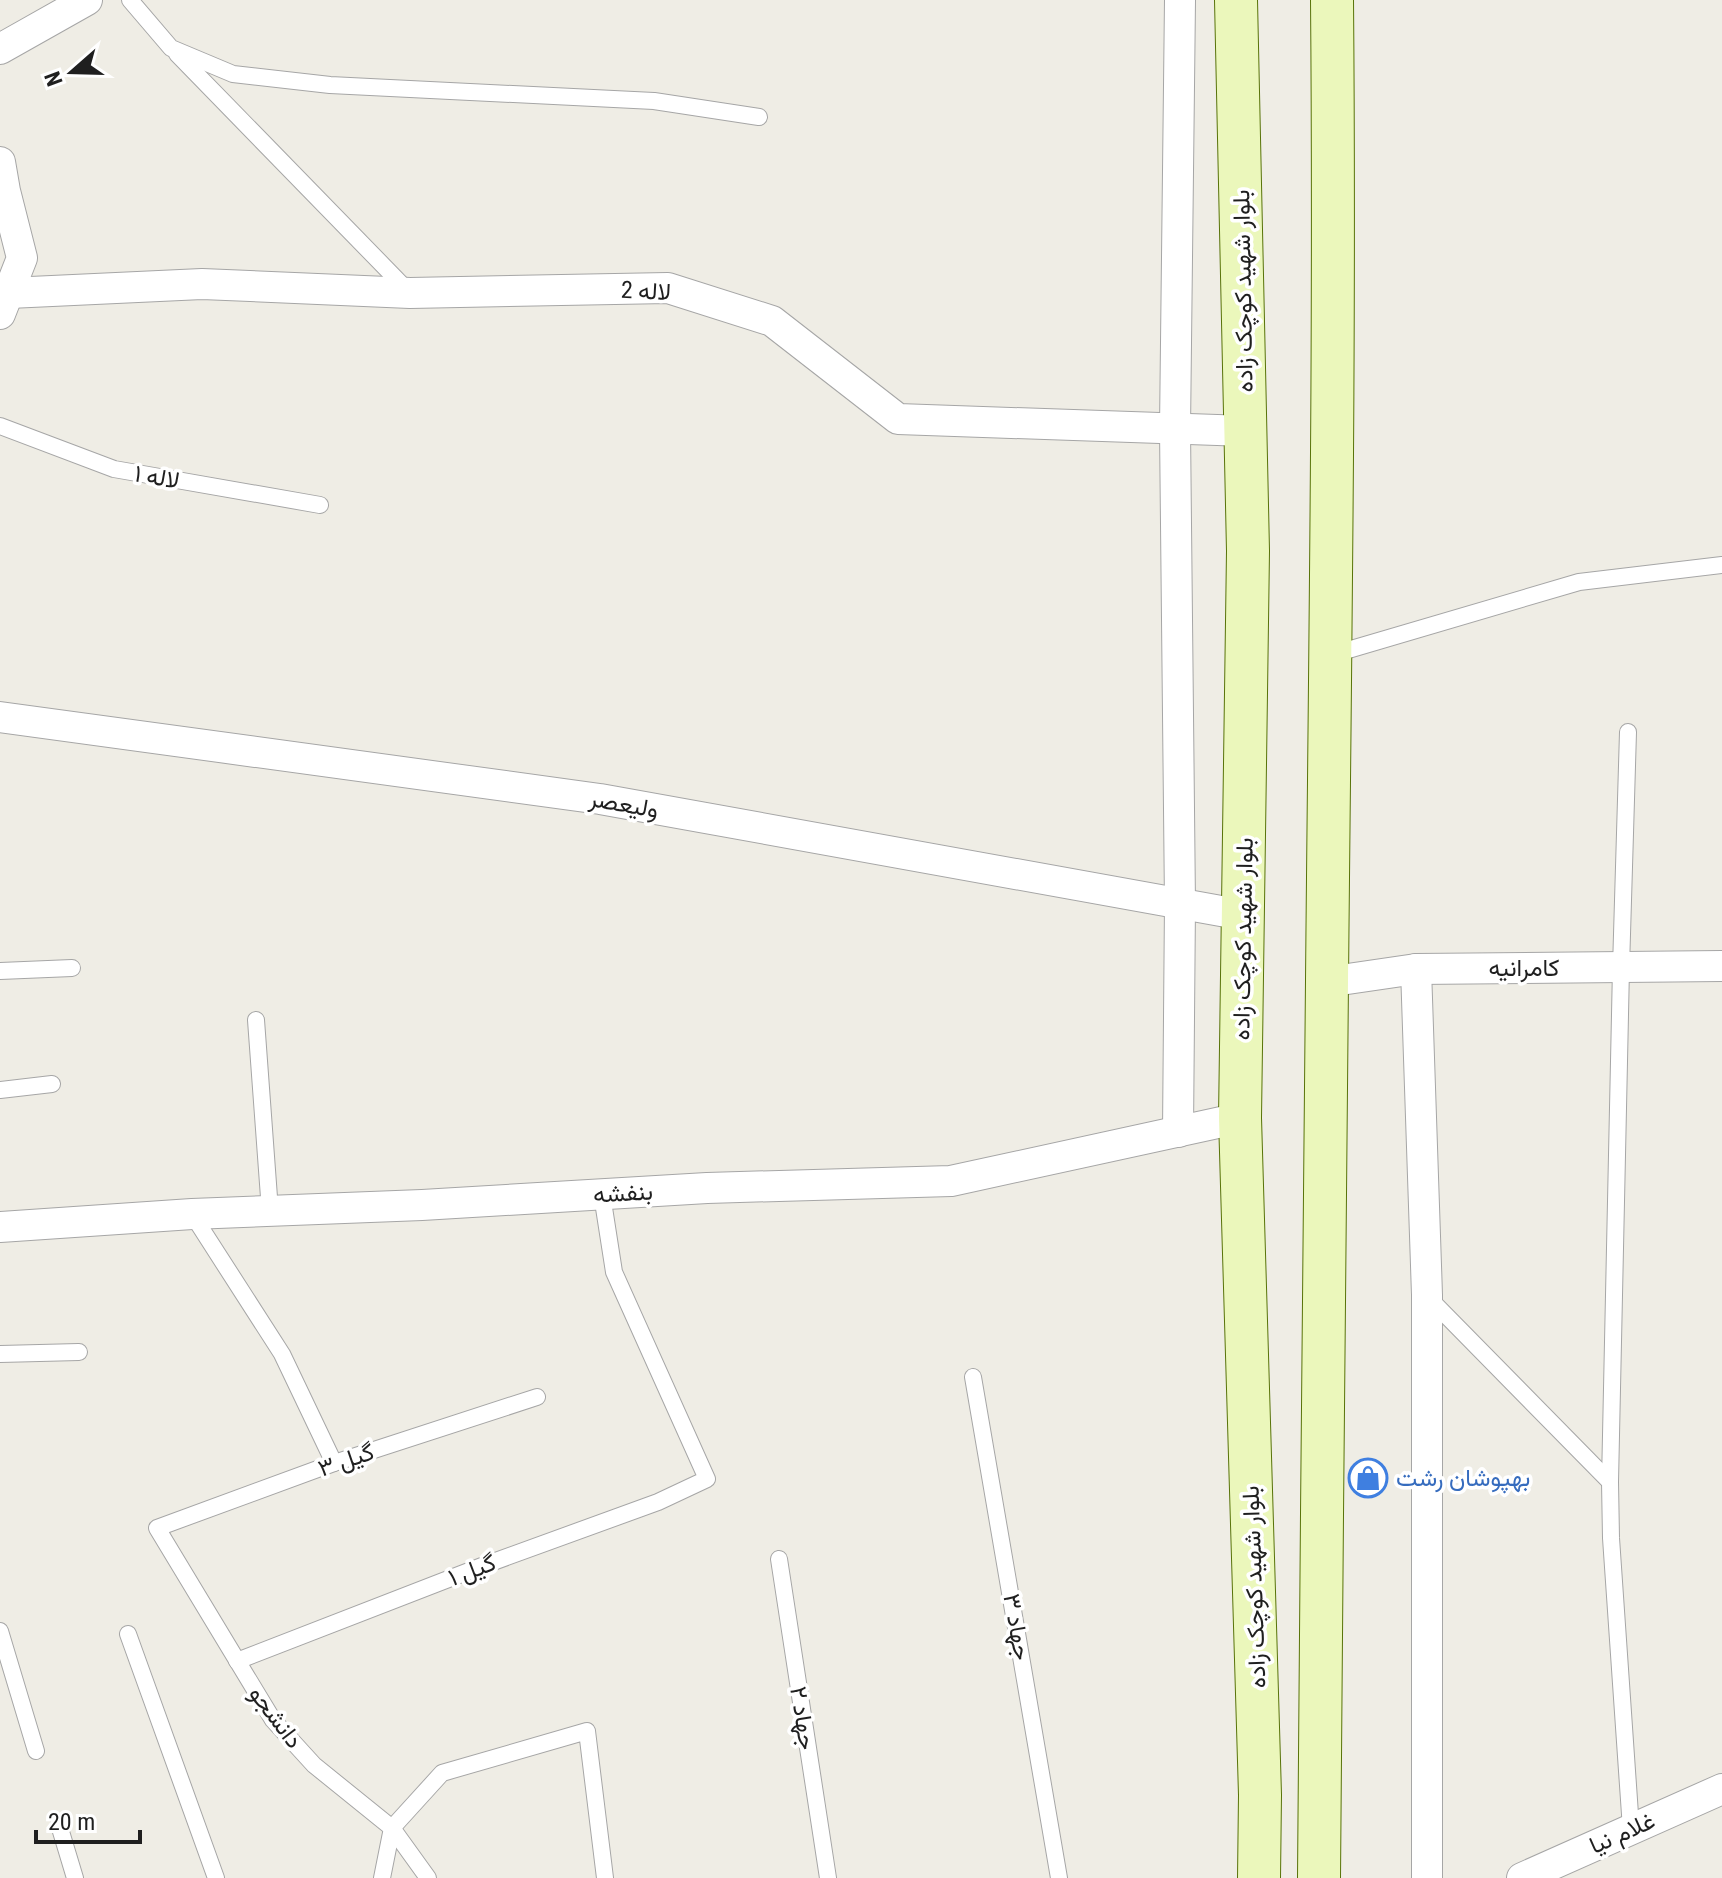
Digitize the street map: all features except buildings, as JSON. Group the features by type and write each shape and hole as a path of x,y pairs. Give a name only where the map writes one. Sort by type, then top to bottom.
{"main road":[{"name":"بلوار شهید کوچک زاده","path":"1236,0 1248,551 1240,1118 1260,1795 1259,1878"},
{"path":"1319,1878 1331,655 1332,0"},
{"path":"1231,1878 1260,1795"}],"street":[{"path":"0,49 87,0"},
{"path":"1178,1132 1180,904 1175,429 1180,0"},
{"path":"0,162 8,231 22,258 5,304"},
{"name":"لاله 2","path":"5,304 202,284 410,293 668,288 772,321 898,419 1246,431"},
{"name":"ولیعصر","path":"0,717 600,799 1243,915"},
{"name":"کامرانیه","path":"1327,982 1416,969 1722,966"},
{"path":"1416,969 1427,1295 1427,1878"},
{"name":"بنفشه","path":"0,1227 192,1214 422,1205 707,1188 951,1181 1240,1118"},
{"name":"غلام نیا","path":"1522,1878 1722,1789"}],"lane":[{"path":"130,0 171,48 410,293"},
{"path":"171,48 233,74 330,85 654,101 759,117"},
{"name":"لاله ۱","path":"0,426 114,469 320,505"},
{"path":"1331,655 1579,582 1722,565"},
{"path":"1628,732 1610,1482 1631,1829"},
{"path":"0,971 72,968"},
{"path":"256,1020 270,1211"},
{"path":"0,1090 52,1084"},
{"name":"گیل ۱","path":"237,1661 658,1502 707,1479 614,1272 602,1195"},
{"path":"192,1214 282,1354 334,1463"},
{"path":"1427,1295 1610,1482"},
{"path":"0,1354 79,1352"},
{"name":"جهاد ۳","path":"973,1377 1059,1878"},
{"name":"گیل ۳","path":"157,1528 334,1463 537,1397"},
{"name":"دانشجو","path":"157,1528 273,1720 314,1765 392,1828 428,1878"},
{"name":"جهاد ۲","path":"779,1559 828,1878"},
{"path":"0,1631 36,1751"},
{"path":"128,1634 216,1878"},
{"path":"382,1878 392,1828 442,1773 587,1731 605,1878"},
{"path":"59,1825 75,1878"}],"place":[{"name":"بهپوشان رشت","path":"1368,1478"}]}
